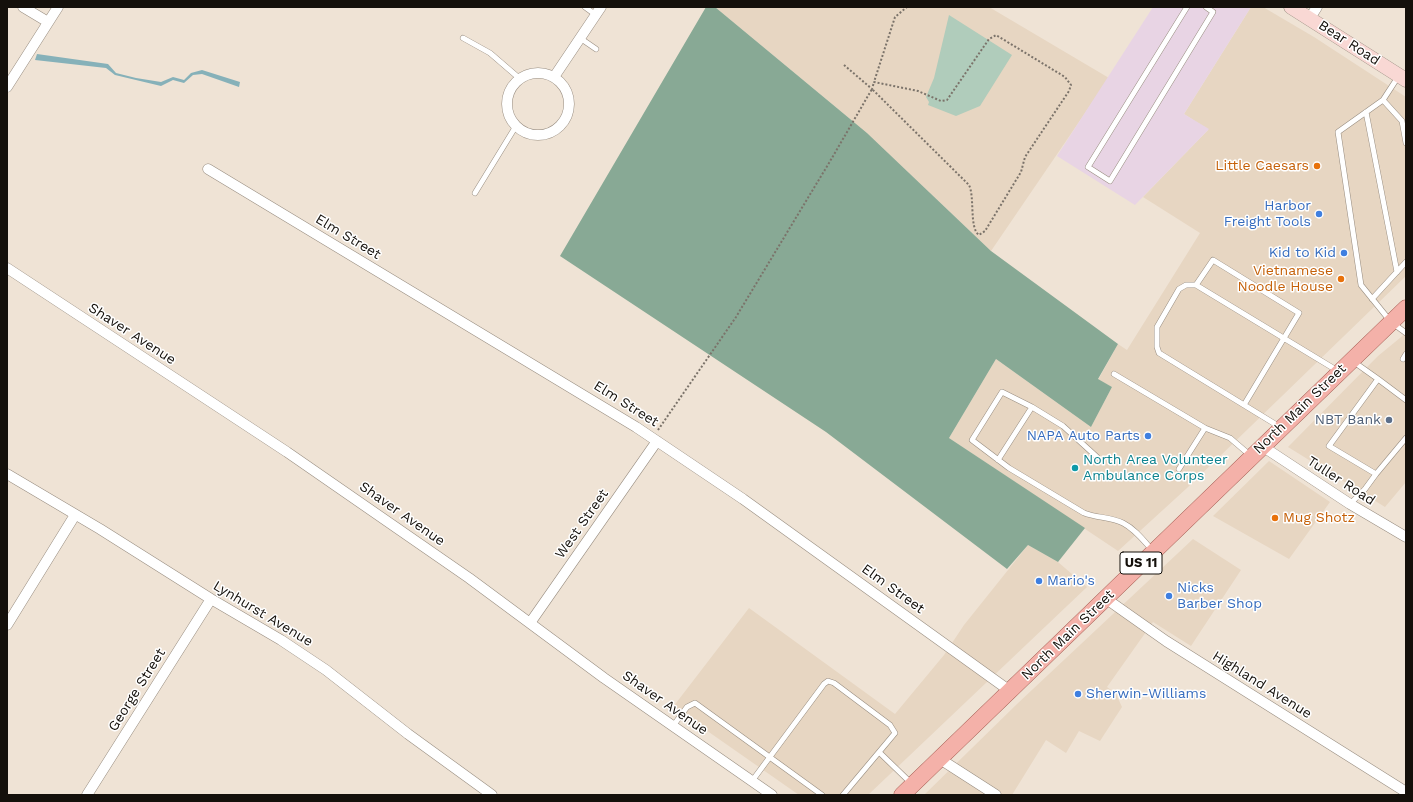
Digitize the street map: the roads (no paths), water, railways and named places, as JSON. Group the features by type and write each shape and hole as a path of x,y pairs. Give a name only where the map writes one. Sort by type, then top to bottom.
{"main road":[{"name":"Bear Road","path":"1291,7 1313,13 1403,77"},
{"name":"North Main Street","path":"908,790 1153,551 1406,308"}],"street":[{"path":"23,7 48,22"},
{"path":"7,87 58,7"},
{"path":"554,77 599,11"},
{"path":"543,72 554,77 563,85 569,96 569,108 565,120 557,129 546,134 533,135 522,131 516,126 507,111 507,99 511,87 519,78 530,73 543,72"},
{"name":"Elm Street","path":"208,169 550,374 654,439 743,499 1010,691"},
{"name":"Shaver Avenue","path":"7,268 287,452 469,578 673,726 770,794"},
{"name":"West Street","path":"530,623 654,439"},
{"name":"Tuller Road","path":"1257,451 1406,537"},
{"name":"Lynhurst Avenue","path":"7,474 211,599 281,640 326,670 408,734 492,795"},
{"path":"7,625 75,515"},
{"name":"Highland Avenue","path":"1105,598 1172,646 1406,792"},
{"name":"George Street","path":"87,795 211,599"},
{"path":"940,759 996,795"}],"lane":[{"path":"585,7 599,11"},
{"path":"1187,7 1088,167 1110,181 1213,12 1206,7"},
{"path":"463,38 490,53 519,78"},
{"path":"580,38 596,49"},
{"path":"1403,77 1383,100 1338,132 1361,285 1391,322 1406,333"},
{"path":"1383,100 1402,121 1406,142"},
{"path":"1366,112 1397,272"},
{"path":"475,193 516,126"},
{"path":"1196,285 1213,260 1299,313 1285,339 1244,405"},
{"path":"1372,299 1406,262"},
{"path":"1281,428 1159,353 1156,347 1157,327 1179,289 1186,285 1196,285 1339,372"},
{"path":"1351,361 1406,400"},
{"path":"1114,374 1205,428 1257,451"},
{"path":"1376,474 1329,446 1378,379"},
{"path":"1097,457 1063,426 1032,406 1002,392 972,440 1009,468 1084,513 1094,517 1123,523 1138,534 1153,551"},
{"path":"998,460 1032,406"},
{"path":"1179,469 1205,428"},
{"path":"1350,504 1365,489 1406,438"},
{"path":"752,781 824,684 828,681 834,683 894,729 895,733 880,753 843,795"},
{"path":"673,726 687,707 695,703 822,795"},
{"path":"880,753 908,790"}],"water":[{"path":"37,54 108,64 116,73 161,82 173,77 184,80 191,73 202,70 240,82 239,87 202,74 193,75 184,83 173,80 161,86 115,75 106,68 35,60"}],"place":[{"name":"Little Caesars","path":"1317,166"},
{"name":"Harbor Freight Tools","path":"1319,214"},
{"name":"Kid to Kid","path":"1344,253"},
{"name":"Vietnamese Noodle House","path":"1341,279"},
{"name":"NBT Bank","path":"1389,420"},
{"name":"NAPA Auto Parts","path":"1148,436"},
{"name":"North Area Volunteer Ambulance Corps","path":"1075,468"},
{"name":"Mug Shotz","path":"1275,518"},
{"name":"Mario's","path":"1039,581"},
{"name":"Nicks Barber Shop","path":"1169,596"},
{"name":"Sherwin-Williams","path":"1078,694"}]}
